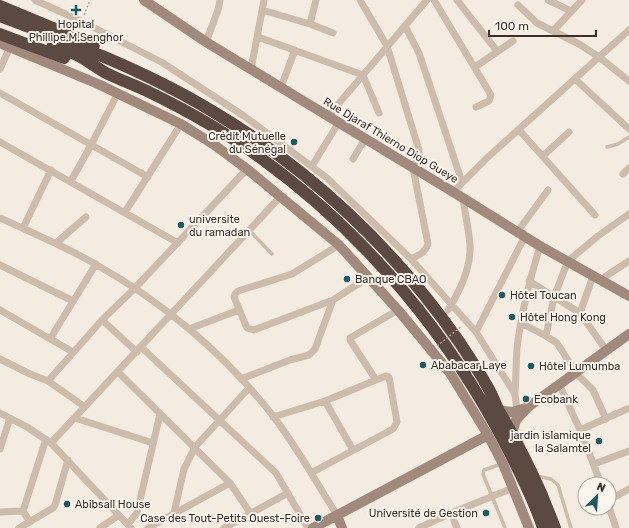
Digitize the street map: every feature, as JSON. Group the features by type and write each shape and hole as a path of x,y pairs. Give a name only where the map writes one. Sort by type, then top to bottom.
{"highway":[{"path":"0,6 91,43 105,50 119,64"},
{"path":"0,16 119,64 188,97 211,110 265,145 317,185 351,216 400,268 435,310 475,367 512,433 533,476 555,528"},
{"path":"0,23 78,56 106,73"},
{"path":"0,34 106,73 189,112 244,146 299,188 362,244 411,301 468,377 495,422 543,528"}],"street":[{"path":"35,0 81,21 163,63 244,116 312,166 338,188 411,259 450,307 476,332 515,394"},
{"path":"206,42 218,10 220,0"},
{"path":"251,69 264,0"},
{"path":"310,24 316,0"},
{"path":"360,0 388,46 419,150 419,155 413,168 428,244 423,253 411,259"},
{"path":"328,116 427,0"},
{"path":"434,0 491,95 488,101 476,107"},
{"path":"457,0 497,51"},
{"path":"548,0 571,12"},
{"path":"553,31 582,0"},
{"name":"Rue Djaraf Thierno Diop Gueye","path":"150,2 206,42 454,192 540,246 629,296"},
{"path":"518,5 533,20 579,44 629,81"},
{"path":"262,10 310,24 333,33"},
{"path":"405,26 420,54 462,182"},
{"path":"454,192 462,182 488,157 629,32"},
{"path":"258,36 363,75 380,113"},
{"path":"475,67 513,41"},
{"path":"0,43 118,93 181,124 214,144 247,169 339,246 398,310 450,373 488,435 503,464 529,528"},
{"path":"0,69 10,47"},
{"path":"280,87 295,50"},
{"path":"576,79 629,129"},
{"path":"188,97 196,85"},
{"path":"0,93 148,177"},
{"path":"71,181 118,93"},
{"path":"312,166 339,122"},
{"path":"125,212 181,124"},
{"path":"520,130 595,215"},
{"path":"543,156 570,132"},
{"path":"353,159 365,139"},
{"path":"0,142 178,242"},
{"path":"623,174 629,168"},
{"path":"48,381 102,320 135,288 247,169"},
{"path":"23,228 51,170"},
{"path":"476,332 521,234 548,190"},
{"path":"23,511 49,441 75,418 281,196"},
{"path":"450,307 466,273 469,259 470,246 463,198"},
{"path":"546,336 554,297 568,261 598,236 629,214"},
{"path":"56,243 86,217"},
{"path":"0,218 56,243 96,264 135,288 189,328 241,379 273,417 311,473 337,515 342,528"},
{"path":"339,246 292,274 238,291 234,297 247,328 254,330 333,300 369,277"},
{"path":"517,411 515,394 517,349 529,281 540,246"},
{"path":"580,313 597,278 629,261"},
{"path":"50,339 96,264"},
{"path":"0,265 73,301"},
{"path":"529,281 580,313 606,350"},
{"path":"241,379 290,360 309,355 315,349 333,300"},
{"path":"0,310 73,352"},
{"path":"189,328 239,310"},
{"path":"376,380 350,339 398,310"},
{"path":"102,320 139,349 220,420 276,472 308,528"},
{"path":"521,323 546,336 556,344 576,373 593,390 606,419"},
{"path":"512,433 516,420 528,407 629,334"},
{"path":"0,359 48,381 85,407"},
{"path":"118,372 230,483 251,514"},
{"path":"273,417 325,401 386,376 390,379 397,422 396,426 311,473"},
{"path":"559,384 580,430 598,476"},
{"path":"174,513 184,468 195,447 249,388"},
{"path":"325,401 353,450"},
{"path":"498,410 507,412 517,411 528,407"},
{"path":"580,430 627,409"},
{"path":"0,413 49,441 130,526 137,513 160,414"},
{"path":"0,449 10,418"},
{"path":"75,418 153,443"},
{"path":"313,528 488,435"},
{"path":"594,464 629,451"},
{"path":"19,528 55,506 68,460"},
{"path":"148,528 230,483"},
{"path":"420,528 451,513 513,488"},
{"path":"617,496 629,489"},
{"path":"224,528 288,493"},
{"path":"0,512 23,511"},
{"path":"23,511 30,522"},
{"path":"451,513 457,528"},
{"path":"100,528 119,515"},
{"path":"612,516 616,528"}],"lane":[{"path":"607,147 618,144 629,138"},
{"path":"249,230 272,254"},
{"path":"503,464 484,470 483,474 505,528"},
{"path":"533,476 552,479 558,485 571,528"}],"path":[{"path":"81,21 90,0"},
{"path":"437,346 462,326"}],"place":[{"name":"Hopital Phillipe.M.Senghor","path":"76,10"},
{"name":"Crédit Mutuelle du Sénégal","path":"294,142"},
{"name":"universite du ramadan","path":"181,225"},
{"name":"Banque CBAO","path":"347,279"},
{"name":"Hôtel Toucan","path":"502,295"},
{"name":"Hôtel Hong Kong","path":"512,317"},
{"name":"Ababacar Laye","path":"423,365"},
{"name":"Hôtel Lumumba","path":"531,366"},
{"name":"Ecobank","path":"526,399"},
{"name":"jardin islamique la Salamtel","path":"599,441"},
{"name":"Abibsall House","path":"67,504"},
{"name":"Université de Gestion","path":"486,513"},
{"name":"Case des Tout-Petits Ouest-Foire","path":"318,518"}]}
